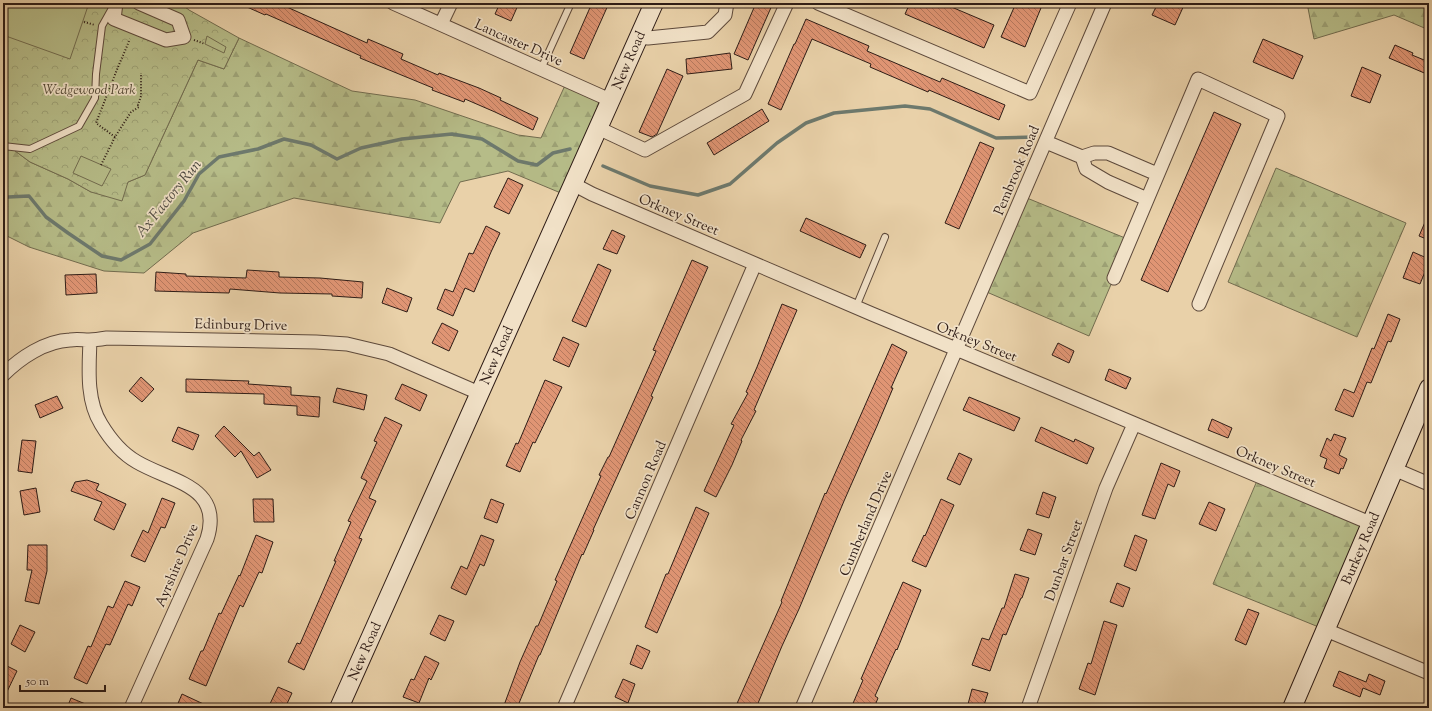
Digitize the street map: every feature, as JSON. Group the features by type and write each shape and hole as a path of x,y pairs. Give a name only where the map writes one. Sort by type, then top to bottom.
{"street":[{"path":"115,3 114,19 166,40 184,37 178,20 139,3"},
{"name":"Lancaster Drive","path":"393,3 610,100"},
{"path":"441,24 451,3"},
{"name":"New Road","path":"339,708 654,3"},
{"path":"639,36 648,38 708,32 724,15 727,3"},
{"path":"598,128 645,150 745,94 787,3"},
{"path":"818,3 1030,93 1070,3"},
{"name":"Pembrook Road","path":"956,350 1105,3"},
{"path":"1114,278 1198,78 1278,116 1199,304"},
{"path":"1046,142 1082,157 1094,153 1108,154 1157,174"},
{"path":"1082,157 1086,169 1108,182 1147,199"},
{"name":"Orkney Street","path":"573,184 956,350 1370,523"},
{"name":"Cannon Road","path":"564,708 755,264"},
{"name":"Edinburg Drive","path":"3,375 26,356 38,349 69,340 108,338 316,342 347,344 389,354 479,393"},
{"name":"Ayrshire Drive","path":"90,340 89,375 91,394 96,414 112,441 119,449 135,461 192,488 202,495 207,503 211,520 207,539 131,708"},
{"name":"Cumberland Drive","path":"802,708 956,350"},
{"name":"Burkey Road","path":"1292,708 1429,388"},
{"name":"Dunbar Street","path":"1028,708 1106,488 1134,424"},
{"path":"1394,469 1429,484"},
{"path":"1326,630 1429,673"}],"lane":[{"path":"3,146 30,149 79,126 95,98 96,74 102,26 115,3"},
{"path":"541,69 570,3"},
{"path":"856,307 885,237"}],"path":[{"path":"115,137 98,126 96,123 118,67 136,27"},
{"path":"101,165 115,137 131,112 139,108 138,105 141,96 141,73"}],"green space":[{"name":"Wedgewood Park","path":"3,3 180,3 189,10 239,38 224,69 198,60 145,175 128,182 122,201 91,192 68,179 30,162 3,142"},
{"path":"3,3 89,3 70,59 3,35"},
{"path":"1307,3 1429,3 1429,30 1394,15 1314,39"},
{"path":"207,36 226,47 224,53 205,44"},
{"path":"239,38 352,91 415,100 518,135 541,138 567,81 610,100 568,196 508,171 460,182 440,223 294,198 193,233 144,273 104,271 29,247 3,234 3,142 30,162 68,179 91,192 128,182 145,175 198,60 224,69"},
{"path":"81,156 111,169 102,186 73,173"},
{"path":"1276,168 1406,223 1357,337 1228,282"},
{"path":"1022,196 1130,240 1089,336 982,290"},
{"path":"1259,476 1370,523 1326,630 1213,584"}],"building":[{"path":"238,3 278,3 367,43 368,39 403,54 401,59 438,75 439,73 479,88 538,118 533,130 465,99 464,102 432,90 433,88 360,58 361,56"},
{"path":"500,3 519,3 511,21 495,14"},
{"path":"592,3 609,3 584,59 570,53"},
{"path":"756,3 773,3 748,60 734,54"},
{"path":"910,3 942,3 994,25 984,48 905,14"},
{"path":"1016,3 1043,3 1025,47 1001,37"},
{"path":"1158,3 1185,3 1175,25 1152,15"},
{"path":"806,19 869,46 867,51 940,82 942,78 1005,105 999,120 870,67 871,64 812,39 781,110 768,104"},
{"path":"1263,39 1303,56 1293,79 1253,62"},
{"path":"1395,45 1413,53 1412,55 1429,62 1429,75 1389,58"},
{"path":"730,53 732,69 687,74 686,59"},
{"path":"1362,67 1381,75 1370,103 1351,96"},
{"path":"667,69 683,76 657,134 652,137 639,132"},
{"path":"762,109 769,121 714,155 707,143"},
{"path":"1214,112 1241,124 1168,292 1141,280"},
{"path":"980,142 994,148 959,229 945,223"},
{"path":"508,178 523,185 509,214 494,207"},
{"path":"1429,213 1429,240 1419,236"},
{"path":"806,218 866,245 860,258 800,231"},
{"path":"486,226 500,233 474,292 465,288 453,316 437,309 445,289 453,292 469,253 473,254"},
{"path":"612,230 625,236 617,254 603,249"},
{"path":"1413,252 1429,259 1420,284 1403,278"},
{"path":"692,260 708,267 651,396 653,397 583,555 582,554 517,708 503,708 520,662 536,626 538,626 557,581 555,580 601,476 599,475 609,457 656,351 653,350"},
{"path":"598,264 611,270 586,327 572,321"},
{"path":"247,270 279,272 279,277 320,278 363,282 362,298 332,296 332,294 280,293 230,289 229,293 155,291 156,272 186,274 186,276 246,278"},
{"path":"96,274 97,293 66,295 65,275"},
{"path":"387,288 412,298 407,312 382,303"},
{"path":"782,304 797,310 754,410 756,411 741,440 742,441 732,465 716,497 704,491 734,425 731,424 748,393 746,392"},
{"path":"1388,314 1400,319 1391,342 1388,341 1371,383 1367,382 1353,417 1335,410 1344,389 1354,393 1372,348 1374,349"},
{"path":"442,323 458,331 449,351 432,343"},
{"path":"563,337 579,344 569,367 553,360"},
{"path":"1058,343 1074,351 1069,363 1052,355"},
{"path":"892,344 907,352 799,609 756,708 735,708 782,602 781,601 825,493 826,494"},
{"path":"1109,369 1131,378 1126,389 1105,380"},
{"path":"141,377 154,389 142,402 129,391"},
{"path":"186,379 249,381 248,384 291,387 291,395 320,397 319,417 297,415 297,406 264,404 264,394 186,392"},
{"path":"545,380 562,387 535,443 533,442 520,472 506,466 516,443 518,444"},
{"path":"402,384 427,395 420,411 395,399"},
{"path":"337,388 367,395 364,410 333,402"},
{"path":"57,396 63,408 40,418 35,405"},
{"path":"969,397 1020,418 1014,431 963,410"},
{"path":"385,417 402,425 369,498 376,501 359,538 362,539 304,670 288,662 297,643 300,644 336,561 334,561 351,522 348,521 367,481 361,478 377,442 374,441"},
{"path":"1212,419 1232,428 1228,438 1208,430"},
{"path":"224,426 254,456 259,452 271,470 257,478 241,451 235,457 215,436"},
{"path":"178,427 199,435 193,450 172,441"},
{"path":"1041,427 1074,442 1075,439 1094,448 1087,464 1035,441"},
{"path":"1334,434 1346,438 1339,455 1347,459 1339,474 1324,468 1327,459 1320,456 1327,438 1331,441"},
{"path":"22,440 36,441 32,473 18,471"},
{"path":"959,453 972,459 960,485 947,479"},
{"path":"1161,463 1180,471 1174,487 1168,484 1155,519 1142,515"},
{"path":"87,480 99,484 96,490 126,504 114,530 94,520 102,502 71,491 75,482"},
{"path":"36,488 40,512 24,515 20,491"},
{"path":"1043,492 1056,497 1049,518 1036,514"},
{"path":"162,498 175,503 165,528 161,527 145,562 131,556 143,530 148,533"},
{"path":"253,499 273,499 274,522 254,522"},
{"path":"491,499 504,504 497,523 484,518"},
{"path":"941,499 954,505 926,567 912,561"},
{"path":"1209,502 1225,509 1216,531 1199,524"},
{"path":"696,507 709,513 657,633 645,627 666,574 668,574"},
{"path":"1028,529 1042,534 1035,555 1020,550"},
{"path":"256,535 273,542 262,573 259,572 243,607 240,605 206,686 189,679 219,613 221,614 239,575 240,576"},
{"path":"481,535 494,540 484,566 480,564 466,595 451,588 461,566 467,569"},
{"path":"1135,535 1147,540 1136,571 1124,566"},
{"path":"28,545 47,545 47,571 39,604 25,601 32,570 27,570"},
{"path":"1015,574 1029,578 1006,635 1003,634 990,671 972,665 982,638 989,640 1002,608 1004,608"},
{"path":"125,581 140,587 132,606 128,604 110,645 106,644 87,684 74,678 88,646 91,647 108,606 113,608"},
{"path":"903,582 921,590 897,650 896,649 875,696 878,698 874,708 851,708 863,680 861,679"},
{"path":"1117,583 1130,588 1123,607 1110,602"},
{"path":"1248,609 1259,613 1246,645 1235,640"},
{"path":"439,615 454,621 445,641 430,634"},
{"path":"1104,621 1117,625 1095,695 1079,689 1088,663 1091,664"},
{"path":"20,625 35,632 25,652 11,644"},
{"path":"637,645 650,651 642,669 630,664"},
{"path":"425,656 439,663 431,680 429,678 419,703 403,697 411,679 414,680"},
{"path":"3,664 17,671 3,700"},
{"path":"1339,671 1366,682 1369,674 1385,681 1380,695 1363,688 1360,697 1333,686"},
{"path":"623,679 635,684 628,703 615,697"},
{"path":"278,687 292,693 285,708 268,708"},
{"path":"972,689 988,693 983,708 967,708"},
{"path":"182,694 212,708 176,708"},
{"path":"71,698 95,708 67,708"}],"waterway":[{"name":"Ax Factory Run","path":"603,166 650,186 698,195 730,184 777,143 806,123 834,113 905,106 930,109 996,138 1035,137"},
{"name":"Ax Factory Run","path":"3,195 8,197 29,196 46,217 68,233 102,256 121,260 150,244 184,201 199,174 219,157 258,149 284,139 311,145 337,159 361,148 402,139 452,134 482,139 518,161 537,165 553,153 570,149"}]}
